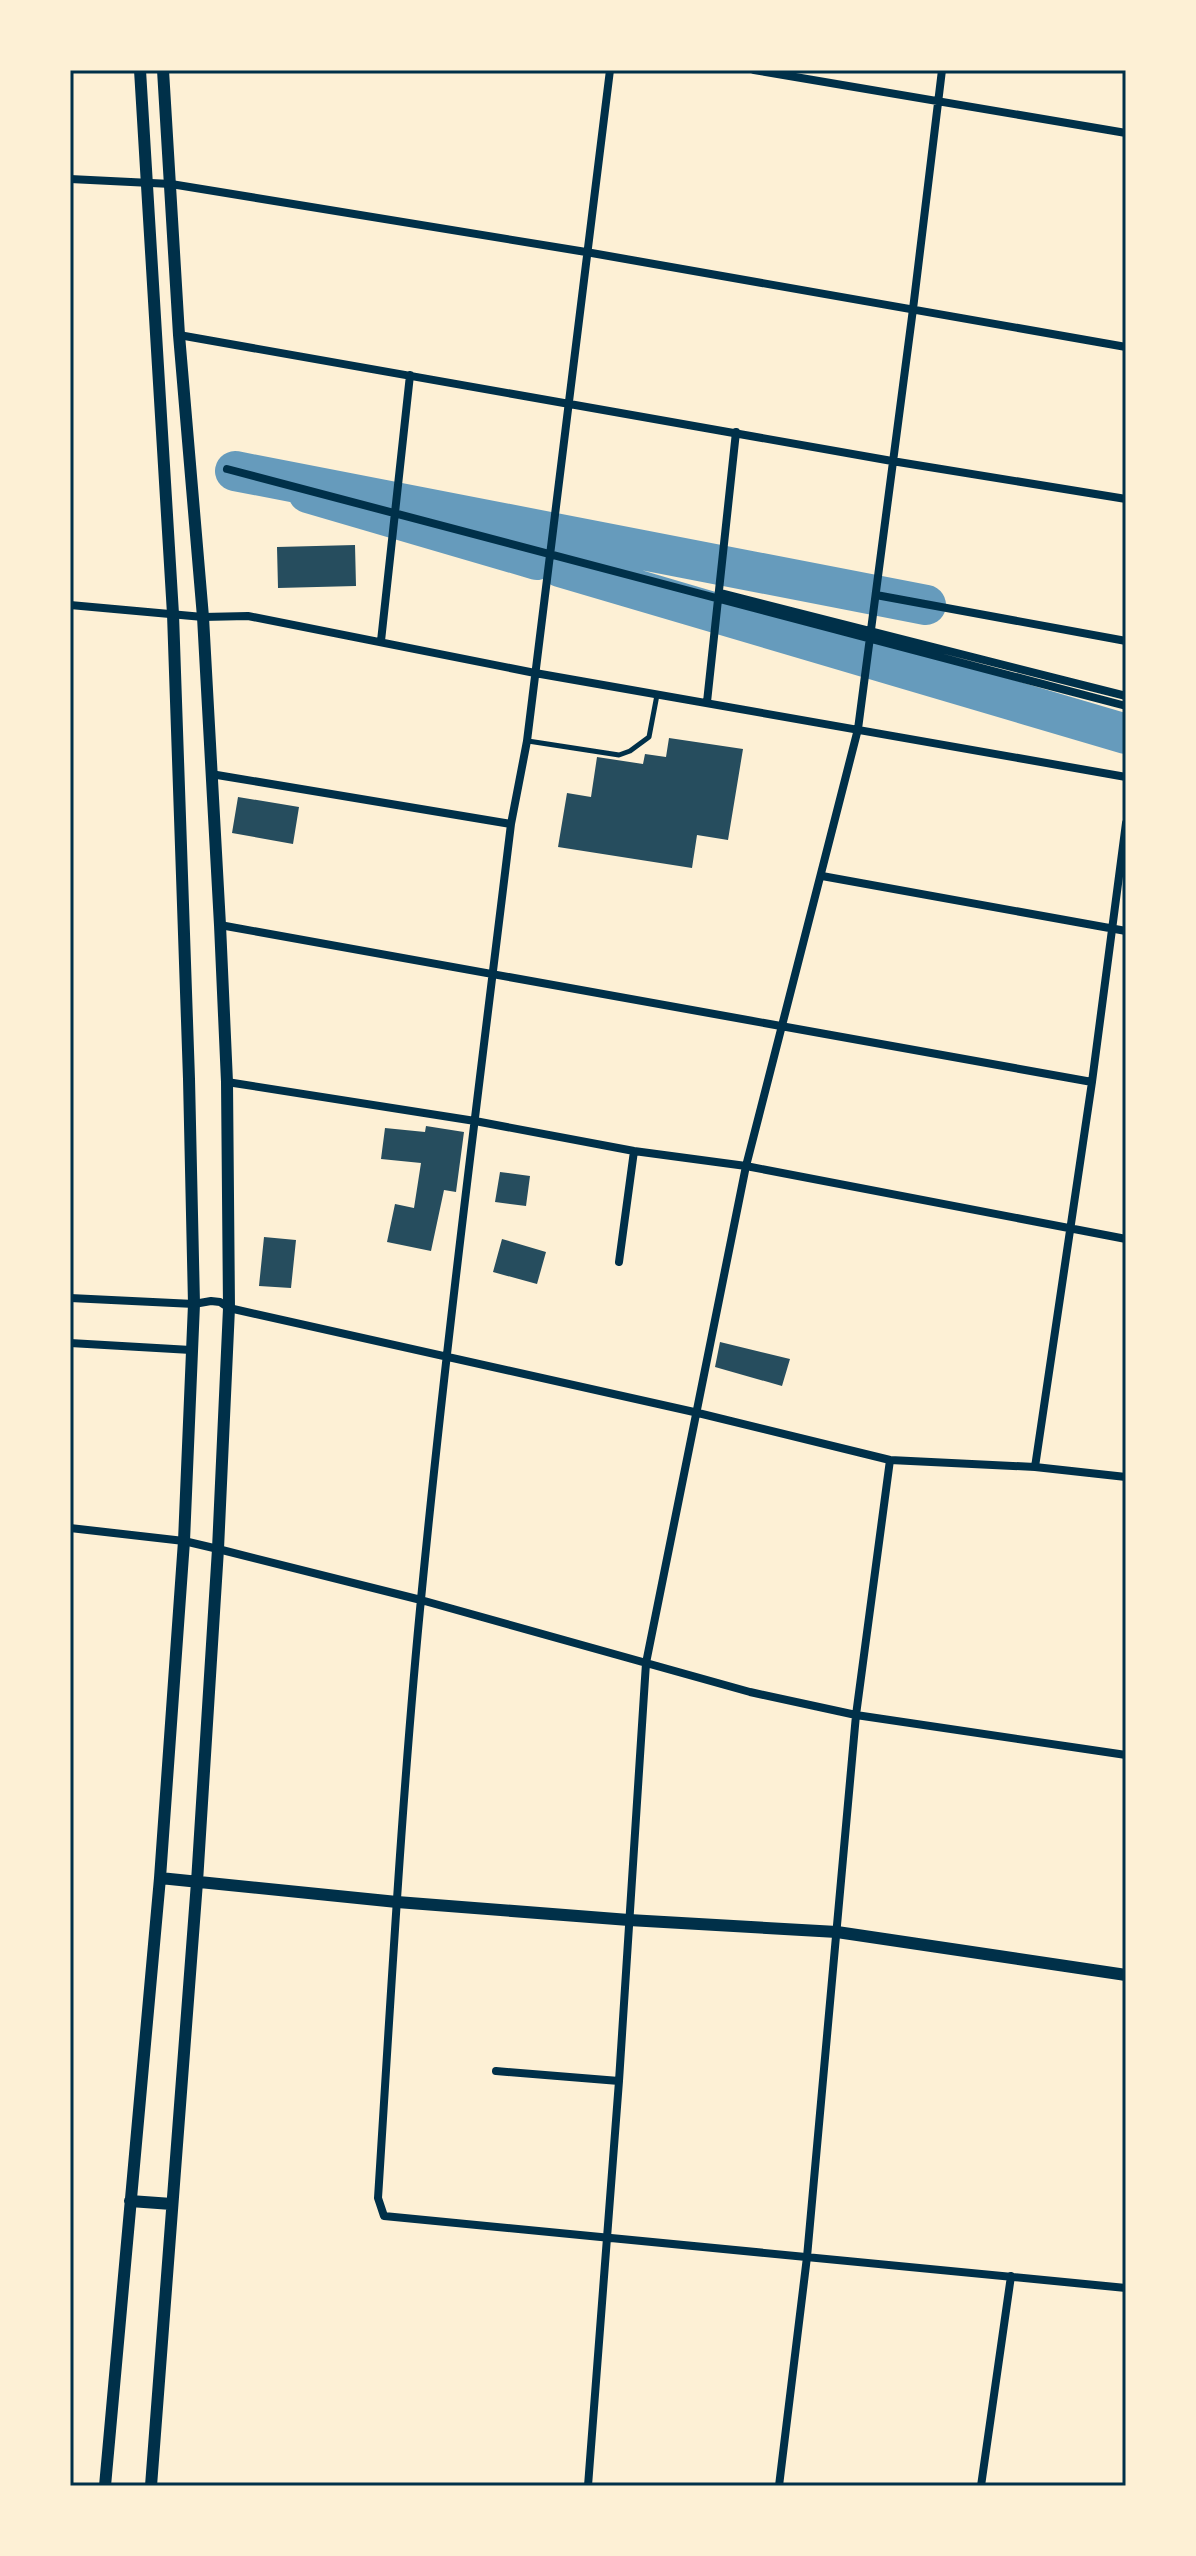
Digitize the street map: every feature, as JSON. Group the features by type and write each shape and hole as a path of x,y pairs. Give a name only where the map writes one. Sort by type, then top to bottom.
{"street":[{"path":"105,2486 160,1878 184,1541 194,1304 173,614 140,70"},
{"path":"151,2486 197,1882 218,1549 229,1308 227,1082 220,925 203,617 179,335 163,70"},
{"path":"610,70 527,741 511,824 447,1356 421,1600 378,2198 384,2216 1126,2288"},
{"path":"754,70 1126,133"},
{"path":"588,2486 619,2081 646,1663 694,1412 746,1166 858,729 942,70"},
{"path":"70,179 171,184 586,252 1126,347"},
{"path":"179,335 892,461 1126,499"},
{"path":"381,641 410,375"},
{"path":"707,702 736,432"},
{"path":"1126,696 227,469 1126,706"},
{"path":"876,595 1126,641"},
{"path":"70,605 203,617 248,616 535,673 1126,777"},
{"path":"211,774 511,824"},
{"path":"1035,1467 1092,1082 1126,823"},
{"path":"822,876 1126,931"},
{"path":"220,925 1092,1082"},
{"path":"227,1082 475,1121 634,1151 746,1166 1126,1239"},
{"path":"619,1262 634,1151"},
{"path":"70,1298 194,1304 220,1302 229,1308 694,1412 890,1460 1035,1467 1126,1477"},
{"path":"70,1343 191,1350"},
{"path":"779,2486 807,2257 856,1715 890,1460"},
{"path":"70,1528 184,1541 218,1549 421,1600 750,1692 856,1715 1126,1755"},
{"path":"160,1878 397,1902 837,1932 1126,1975"},
{"path":"496,2071 619,2081"},
{"path":"130,2201 172,2204"},
{"path":"981,2486 1011,2276"}],"lane":[{"path":"527,741 619,755 649,737 657,694"}],"building":[{"path":"355,545 356,586 278,588 277,547"},
{"path":"669,738 743,749 728,840 697,835 692,868 558,847 567,793 591,797 597,757 643,764 645,754 666,757"},
{"path":"238,797 299,807 293,844 232,833"},
{"path":"426,1126 464,1132 456,1192 444,1190 431,1251 387,1242 395,1204 414,1208 421,1163 381,1159 385,1128 425,1132"},
{"path":"500,1172 530,1176 526,1206 495,1202"},
{"path":"264,1237 296,1240 291,1288 259,1286"},
{"path":"502,1239 546,1252 537,1284 493,1272"},
{"path":"720,1342 790,1359 782,1386 715,1367"}],"waterway":[{"path":"235,471 926,605"},
{"path":"308,493 537,560"},
{"path":"560,567 1126,734"}]}
